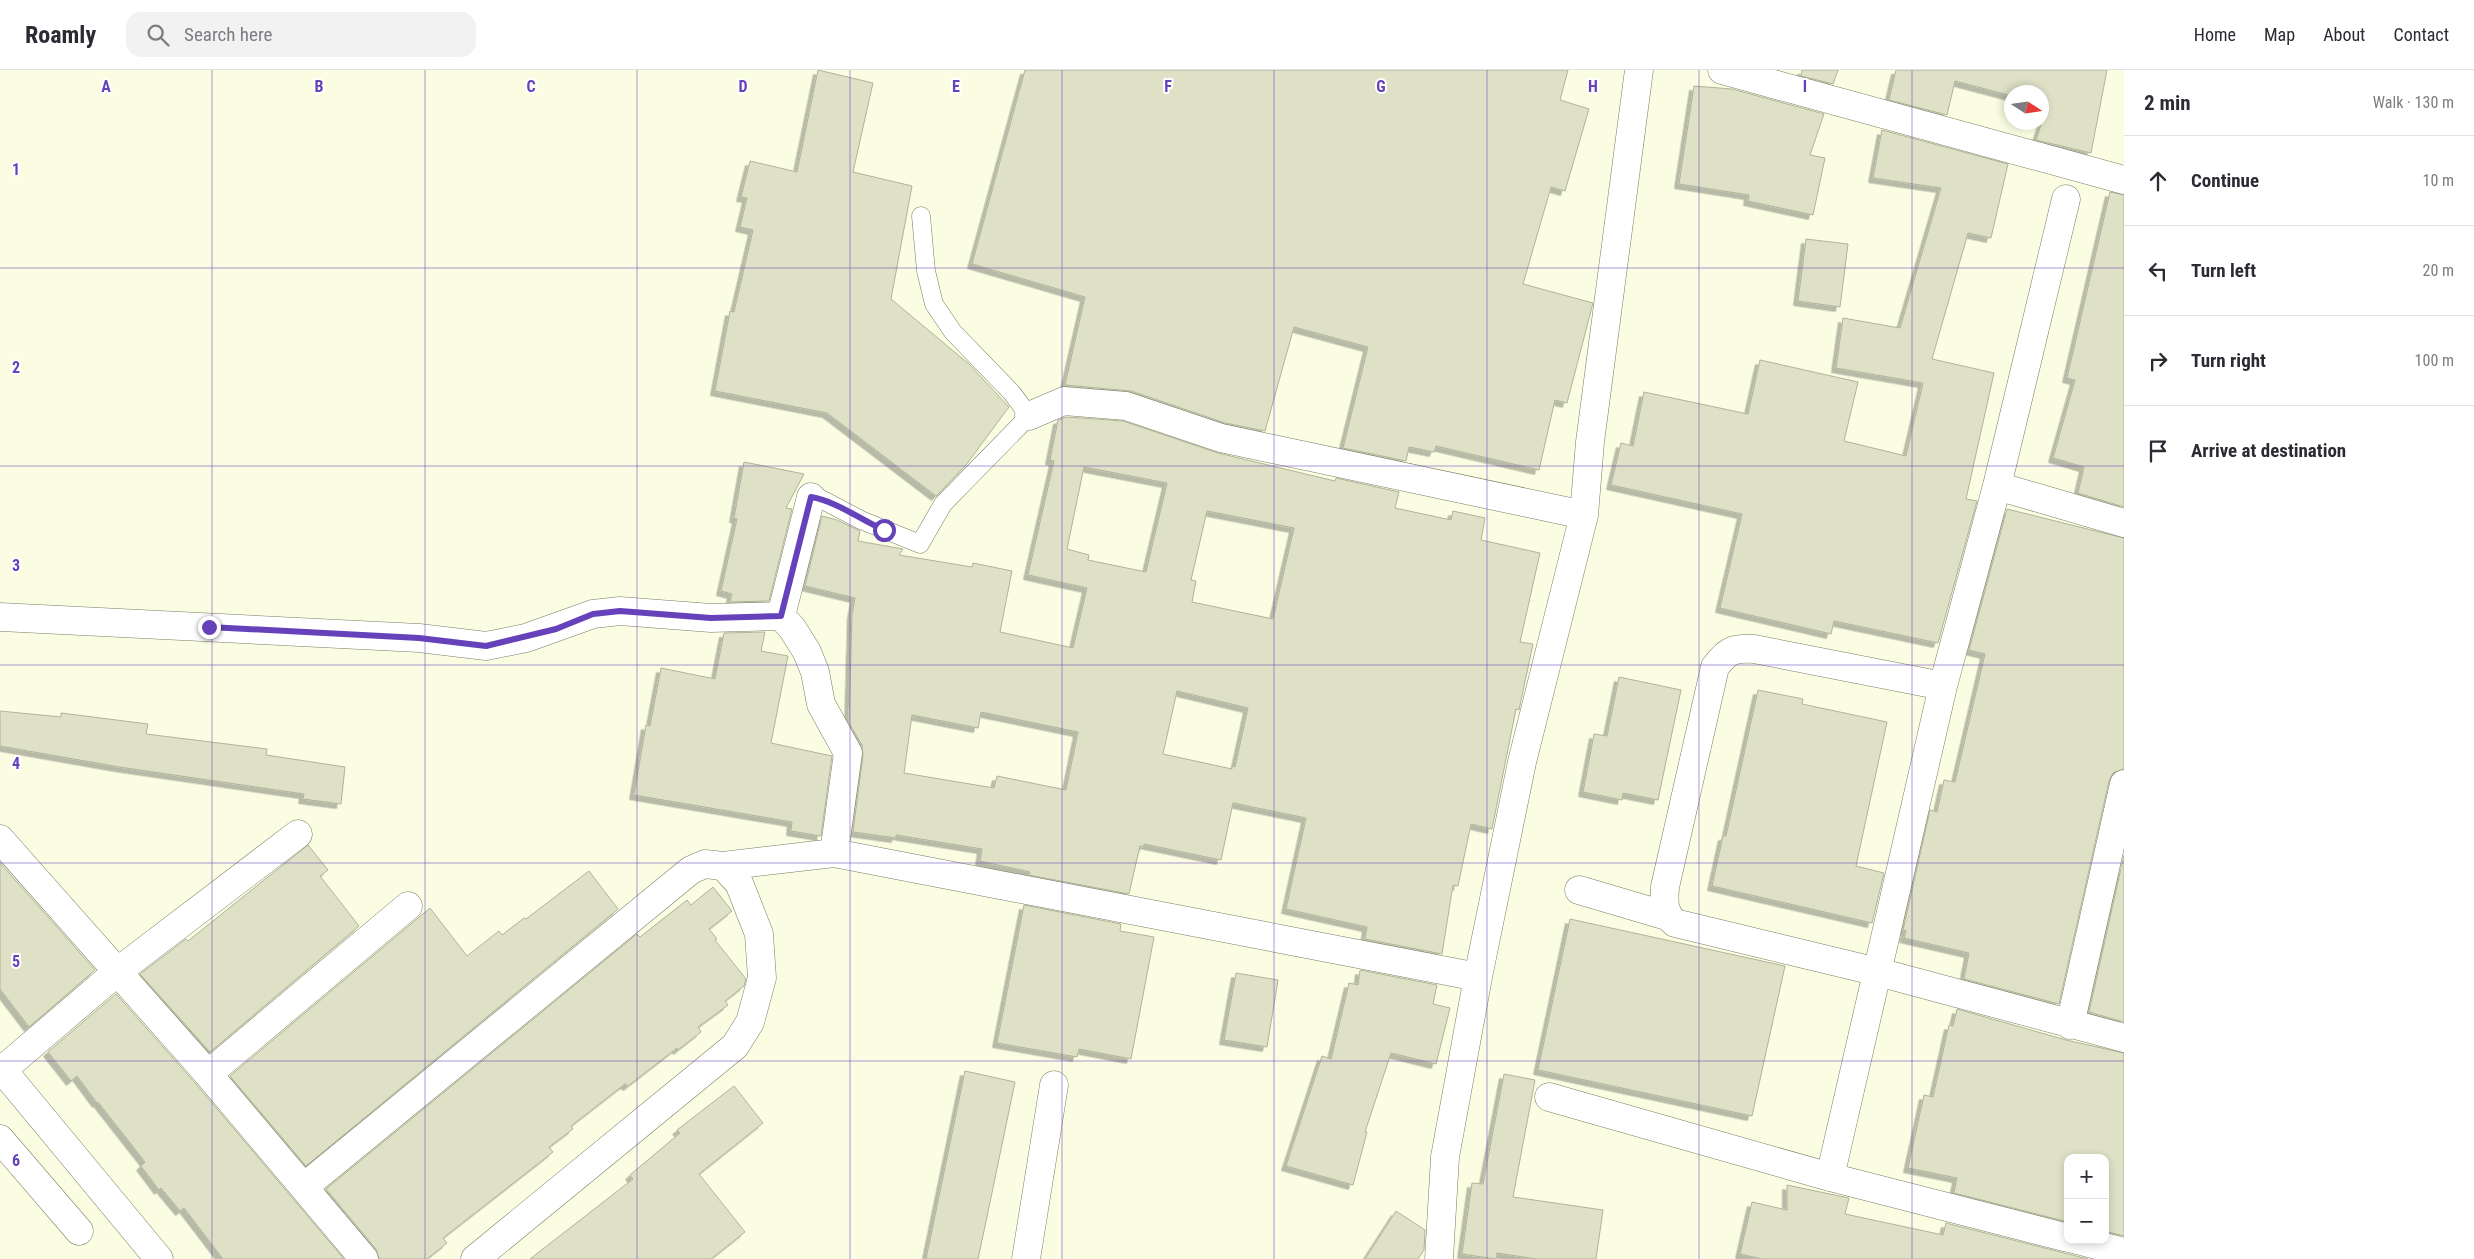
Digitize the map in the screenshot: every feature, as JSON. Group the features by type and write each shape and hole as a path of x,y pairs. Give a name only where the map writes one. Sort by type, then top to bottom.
{"street":[{"path":"1439,1259 1445,1157 1478,977 1522,762 1584,515 1590,442 1639,70"},
{"path":"1722,70 2124,180"},
{"path":"1830,1177 1943,686 1997,486 2066,199"},
{"path":"1028,416 1064,401 1126,406 1221,438 1584,515"},
{"path":"1997,486 2124,523"},
{"path":"781,616 811,497"},
{"path":"0,617 419,638 486,646 534,636 593,614 620,611 711,618 781,616 792,628 807,652 815,672 821,704 848,753 834,853"},
{"path":"1667,916 1664,902 1665,887 1715,667 1724,655 1736,648 1754,649 1943,686"},
{"path":"2070,1025 2124,784"},
{"path":"159,1259 1,1070 117,972 298,834"},
{"path":"0,839 208,1074 364,1259"},
{"path":"304,1187 684,876 705,864 723,866 834,853 1478,977"},
{"path":"476,1259 734,1046 740,1038 750,1022 762,978 759,934 739,883 723,866"},
{"path":"1579,890 1667,916 1675,923 1878,972 2124,1038"},
{"path":"208,1074 408,906"},
{"path":"1026,1259 1054,1085"},
{"path":"1549,1097 1830,1177 2064,1237"},
{"path":"0,1139 79,1231"},
{"path":"2093,1244 2124,1252"}],"lane":[{"path":"811,497 819,498 861,520 920,544 943,504 1028,416 1012,393 953,332 934,304 926,271 920,216"}],"building":[{"path":"818,70 873,83 853,172 912,186 891,299 969,364 1009,407 966,465 936,496 827,413 715,391 730,311 734,312 753,230 740,227 747,198 741,197 750,161 797,172"},
{"path":"1025,70 1568,70 1560,100 1589,109 1565,191 1551,187 1523,284 1593,303 1567,403 1555,400 1539,470 1436,446 1434,452 1409,447 1406,461 1343,448 1368,347 1294,327 1265,431 1225,423 1131,391 1065,385 1085,297 972,264"},
{"path":"1802,70 1838,70 1833,84 1801,76"},
{"path":"1896,70 2107,70 2091,153 2036,140 2039,130 2049,130 2049,85 2004,85 2004,94 1955,81 1947,115 1889,100"},
{"path":"1694,86 1732,89 1824,114 1810,155 1825,158 1813,215 1748,201 1749,195 1679,184"},
{"path":"1882,130 2008,164 1991,238 1968,233 1932,359 1994,373 1966,499 1977,501 1938,643 1834,621 1831,634 1720,608 1742,514 1611,485 1621,443 1633,446 1644,392 1748,414 1760,360 1858,382 1844,441 1906,456 1923,383 1836,368 1843,318 1900,328 1941,188 1873,178"},
{"path":"2110,192 2124,195 2124,507 2078,493 2084,467 2053,458 2075,380 2067,378"},
{"path":"1806,239 1848,244 1840,307 1798,301"},
{"path":"1067,417 1123,421 1218,453 1335,481 1336,478 1399,492 1395,508 1451,520 1453,511 1485,518 1481,540 1540,553 1520,642 1533,644 1519,710 1516,709 1492,829 1471,824 1458,886 1453,885 1442,954 1365,939 1367,927 1286,909 1306,818 1233,803 1221,860 1144,844 1144,847 1140,846 1129,894 1029,875 1030,872 980,861 982,849 896,835 896,838 853,832 863,755 862,745 849,723 852,614 855,598 805,586 822,516 837,520 860,531 858,541 903,549 899,555 972,567 973,563 1012,571 1000,632 1073,648 1087,588 1028,575 1054,461 1050,460 1058,420","holes":["1084,467 1167,483 1146,572 1088,560 1089,555 1067,549","1207,511 1294,528 1273,619 1192,602 1196,581 1191,580","1177,691 1248,708 1235,767 1232,766 1232,769 1163,754","981,712 1078,732 1066,790 997,776 994,788 904,773 912,715 978,728"]},
{"path":"744,462 804,474 786,508 792,509 769,601 730,602 732,594 721,591 737,519 734,518"},
{"path":"2007,509 2124,538 2124,769 2113,773 2109,781 2059,1004 1964,979 1969,953 1904,938 1906,931 1903,930 1930,810 1937,812 1944,780 1955,782 1985,654 1969,650"},
{"path":"765,632 761,651 788,656 771,743 832,756 821,836 791,831 792,822 634,795 646,725 650,726 661,668 715,679 724,633"},
{"path":"1619,677 1681,690 1658,800 1623,793 1622,800 1583,792 1594,734 1607,736"},
{"path":"1758,690 1803,699 1802,704 1887,722 1856,866 1884,873 1872,923 1712,886 1723,836 1726,836"},
{"path":"0,711 61,717 61,713 148,724 146,734 267,749 266,755 345,767 341,804 303,799 304,794 119,767 0,746"},
{"path":"308,845 328,870 320,876 359,926 210,1052 140,974 186,939 188,941"},
{"path":"2124,855 2124,1022 2089,1012"},
{"path":"0,863 95,970 29,1027 0,989"},
{"path":"589,871 618,909 306,1166 230,1076 430,908 467,956 499,931 502,935 524,918 526,919"},
{"path":"713,887 732,911 709,929 717,939 715,940 746,979 744,986 725,1001 728,1005 698,1027 701,1032 678,1050 677,1048 628,1086 625,1084 571,1126 573,1129 549,1147 553,1152 443,1238 447,1243 427,1259 379,1259 376,1249 326,1189 637,934 640,937 687,900 691,905"},
{"path":"1024,905 1121,924 1120,931 1154,937 1131,1059 1079,1049 1077,1057 997,1043"},
{"path":"1570,919 1785,966 1752,1116 1538,1070"},
{"path":"1360,970 1437,985 1433,1004 1450,1008 1436,1064 1391,1053 1365,1132 1367,1132 1353,1185 1286,1166 1322,1056 1331,1059 1349,983 1358,985"},
{"path":"1236,973 1278,980 1267,1047 1224,1040"},
{"path":"116,994 196,1084 344,1259 223,1259 184,1208 180,1211 161,1188 159,1190 141,1166 145,1162 98,1102 77,1076 71,1081 48,1052"},
{"path":"1957,1009 2066,1040 2124,1053 2124,1236 2109,1232 2109,1154 2064,1154 2064,1221 1954,1193 1957,1178 1908,1168 1924,1095 1933,1097 1949,1025 1953,1026"},
{"path":"965,1071 1015,1082 978,1259 926,1259"},
{"path":"1504,1074 1535,1080 1513,1197 1603,1210 1596,1259 1537,1259 1497,1253 1496,1259 1462,1254 1472,1183 1483,1184"},
{"path":"734,1086 763,1123 699,1174 745,1232 711,1259 530,1259 633,1179 630,1175 680,1133 677,1130"},
{"path":"1787,1185 1849,1198 1845,1214 1943,1235 1946,1223 2088,1259 1762,1259 1740,1254 1752,1202 1787,1210"},
{"path":"1396,1211 1425,1230 1424,1250 1418,1259 1365,1259"}],"route":[{"path":"209,627 419,638 486,646 526,638 556,629 593,614 620,611 650,615 711,618 781,616 811,497 819,498 842,508 861,520 884,530"}]}
